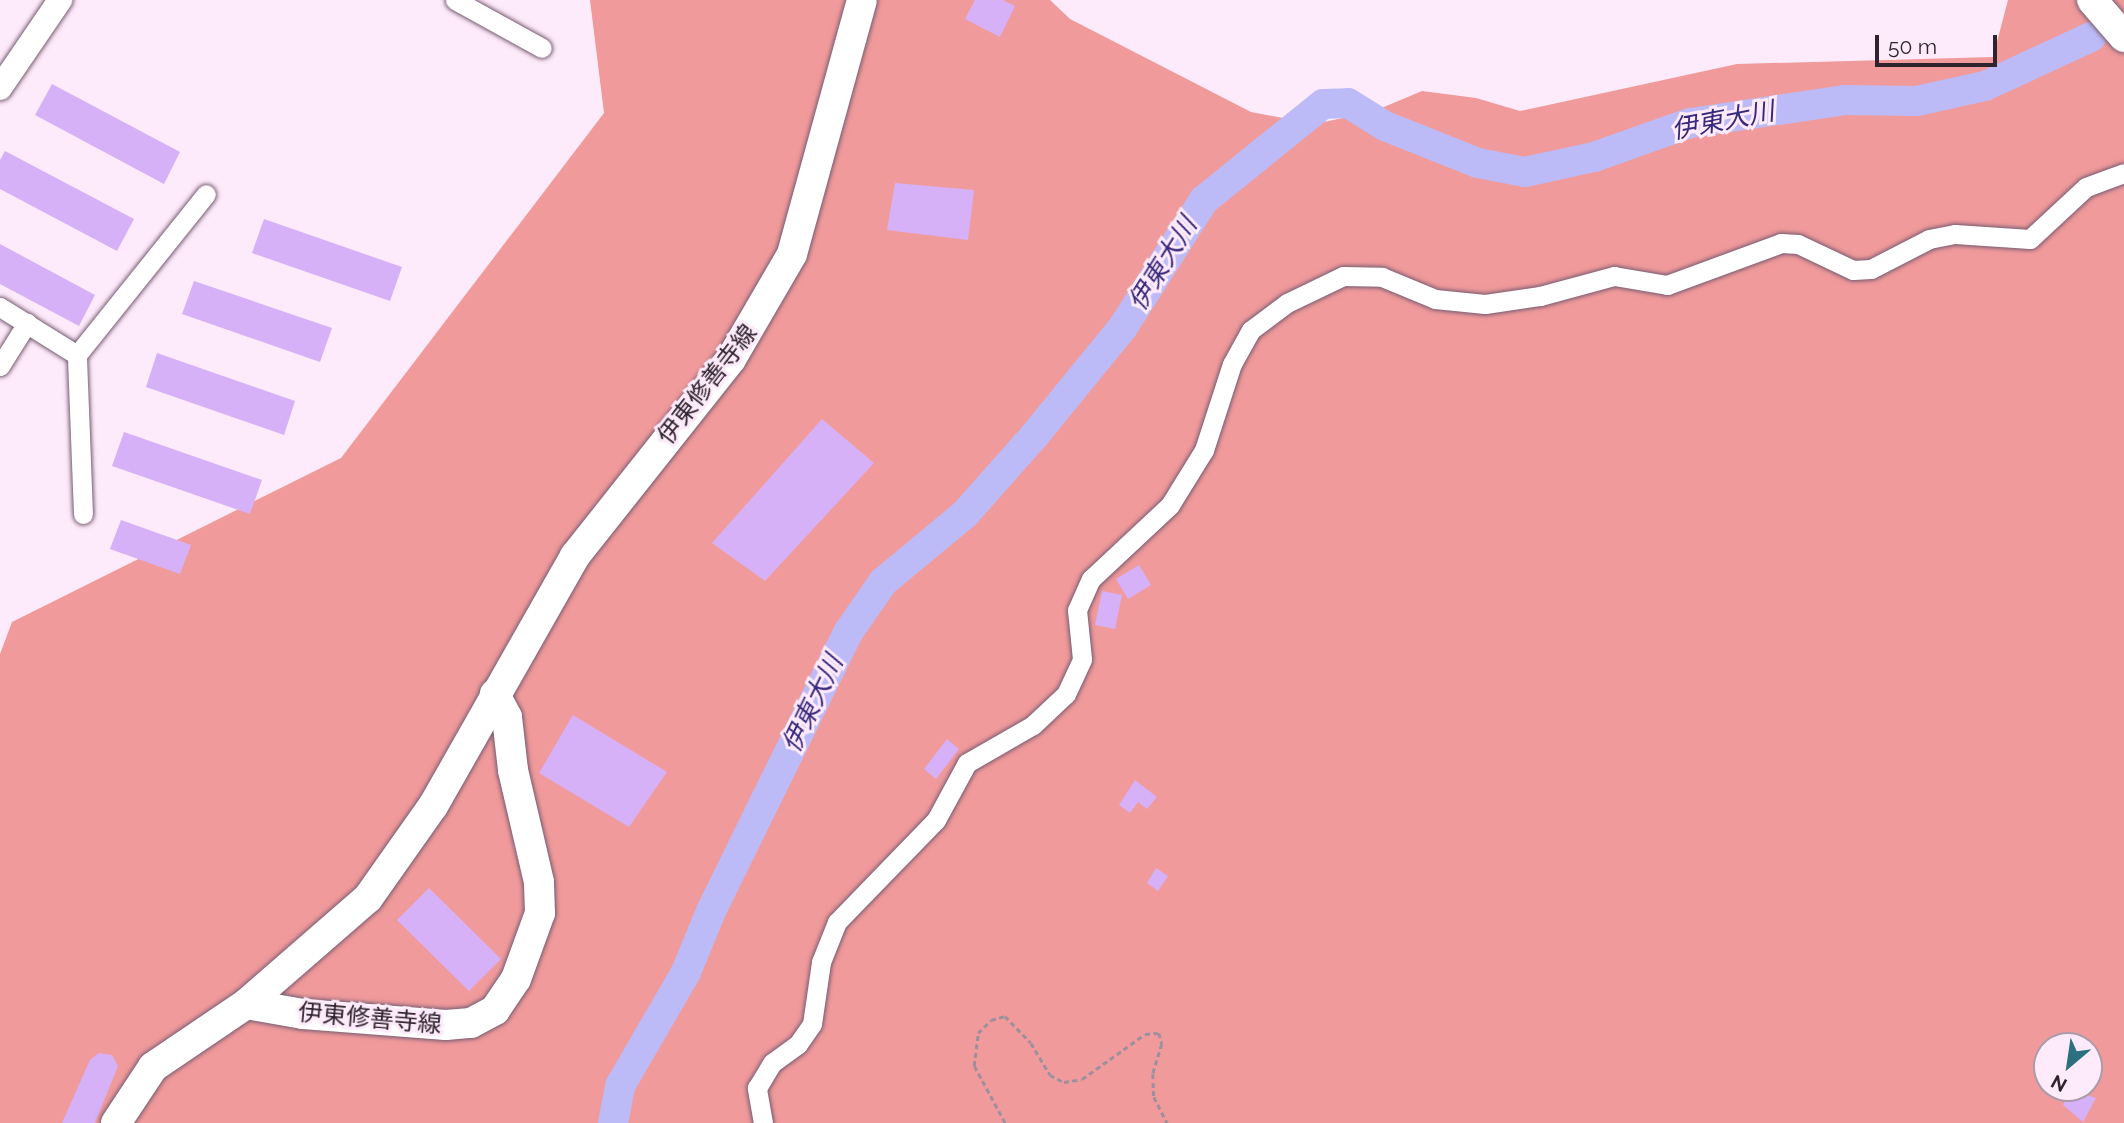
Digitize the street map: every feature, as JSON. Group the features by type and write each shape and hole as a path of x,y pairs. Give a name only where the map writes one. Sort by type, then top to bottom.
{"main road":[{"name":"伊東修善寺線","path":"116,1123 153,1067 246,1004 368,898 433,806 575,556 731,359 761,313 792,254 812,194 862,0"},
{"path":"2092,0 2124,37"},
{"name":"伊東修善寺線","path":"246,1004 317,1015 446,1026 471,1023 495,1010 516,979 540,913 539,882 513,770 508,717 495,694"}],"street":[{"path":"0,88 61,0"},
{"path":"455,0 542,48"},
{"path":"763,1123 757,1088 772,1062 798,1044 812,1024 821,962 846,910 936,820 967,763 1032,725 1066,694 1082,659 1077,610 1091,579 1170,505 1204,450 1232,364 1251,330 1287,303 1343,276 1382,277 1435,299 1485,304 1540,296 1614,276 1667,285 1781,243 1798,244 1853,270 1871,270 1929,239 1955,234 2030,239 2087,187 2124,173"},
{"path":"83,514 77,355 206,194"},
{"path":"0,307 77,355"},
{"path":"0,366 27,323"},
{"path":"757,1088 778,1123"}],"path":[{"path":"1005,1123 974,1066 978,1033 991,1020 1005,1016 1031,1043 1050,1075 1064,1082 1082,1079 1145,1034 1159,1033 1162,1044 1153,1074 1154,1097 1167,1123"}],"shaded area":[{"path":"590,0 1050,0 1070,19 1251,112 1314,124 1372,112 1422,91 1476,98 1520,111 1737,64 1993,57 2008,0 2124,0 2124,1123 0,1123 0,654 12,622 341,458 604,113"}],"building":[{"path":"975,0 1003,0 1015,6 1000,37 965,19"},
{"path":"52,84 180,152 164,184 35,115"},
{"path":"5,151 134,219 117,251 0,189 0,160"},
{"path":"895,183 974,190 968,240 887,230"},
{"path":"264,219 402,267 390,301 252,253"},
{"path":"0,244 95,295 79,326 0,284"},
{"path":"194,281 332,328 320,362 182,314"},
{"path":"157,353 295,401 284,435 146,387"},
{"path":"822,419 874,463 765,581 712,543"},
{"path":"124,432 262,480 250,514 112,466"},
{"path":"121,520 191,545 180,574 110,549"},
{"path":"1139,565 1151,585 1128,599 1116,579"},
{"path":"1102,591 1122,595 1115,629 1095,625"},
{"path":"573,715 667,772 629,827 539,773"},
{"path":"947,739 959,749 936,779 924,769"},
{"path":"1135,780 1157,797 1147,809 1138,802 1130,813 1119,805"},
{"path":"1156,868 1168,876 1158,891 1147,883"},
{"path":"429,888 501,959 469,991 397,920"},
{"path":"99,1053 112,1055 118,1066 95,1123 62,1123 90,1060"},
{"path":"2065,1102 2094,1102 2083,1122 2063,1105"}],"waterway":[{"name":"伊東大川","path":"613,1123 620,1086 686,972 712,909 849,631 883,582 965,514 1035,435 1123,327 1204,200 1323,104 1348,103 1385,126 1478,163 1525,172 1594,157 1690,123 1846,100 1917,101 1985,86 2091,37"}]}
